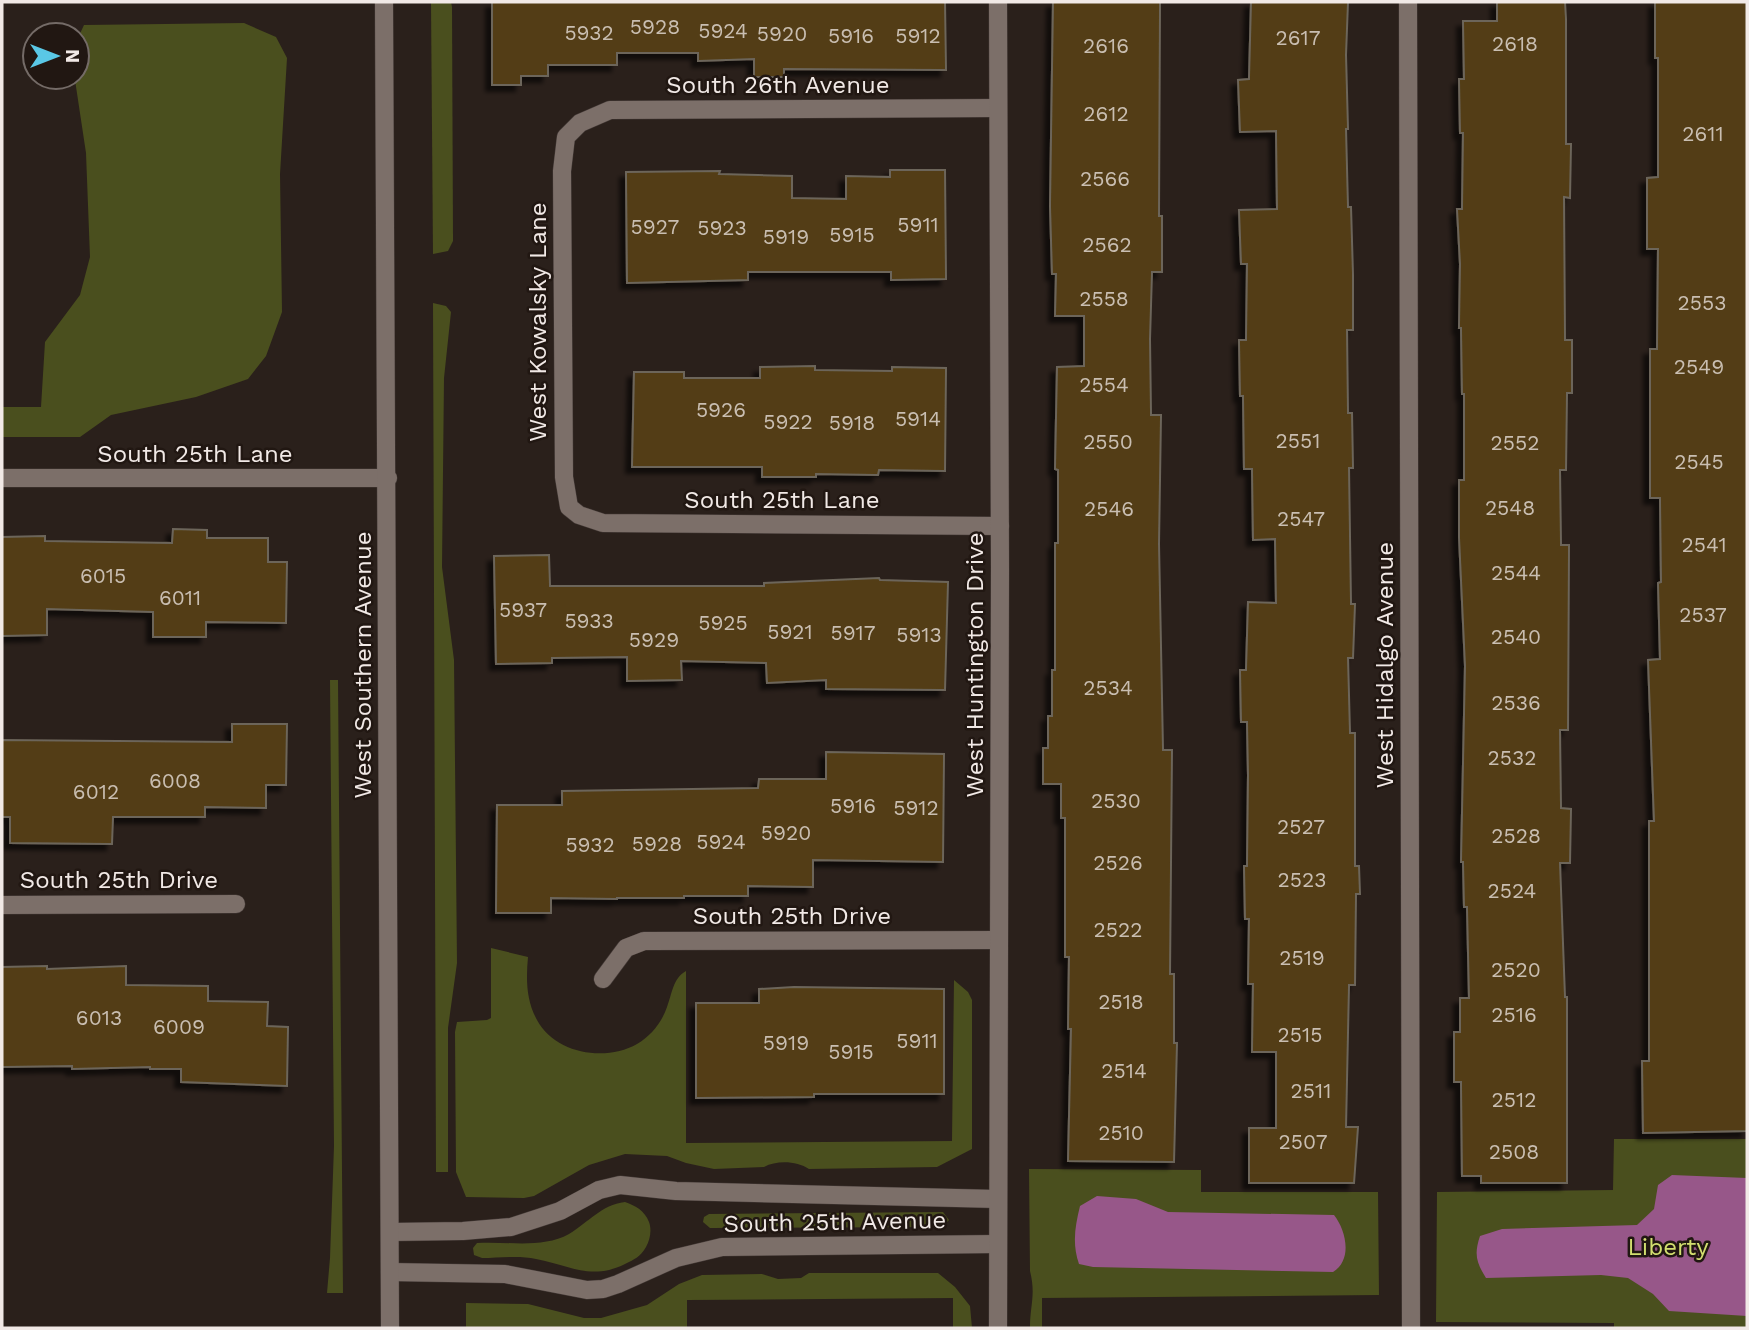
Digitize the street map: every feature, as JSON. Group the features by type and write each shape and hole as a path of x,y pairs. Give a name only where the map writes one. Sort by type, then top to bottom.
{"street":[{"name":"West Southern Avenue","path":"384,2 390,1328"},
{"name":"West Huntington Drive","path":"998,2 998,1328"},
{"name":"West Hidalgo Avenue","path":"1408,2 1411,1328"},
{"name":"South 26th Avenue","path":"566,136 580,123 610,110 997,108"},
{"name":"West Kowalsky Lane","path":"566,136 562,171 562,240 564,477 569,507"},
{"name":"South 25th Lane","path":"2,478 388,478"},
{"name":"South 25th Lane","path":"569,507 593,522 614,524 1000,526"},
{"name":"South 25th Drive","path":"2,905 236,904"},
{"name":"South 25th Drive","path":"603,979 626,948 644,941 998,940"},
{"name":"South 25th Avenue","path":"390,1232 511,1227 560,1210 599,1190 620,1185 676,1191 997,1199"},
{"name":"South 25th Avenue","path":"390,1272 505,1274 573,1289 595,1290 618,1284 676,1258 722,1247 997,1244"}],"green space":[{"path":"431,2 451,2 452,7 453,241 448,251 433,254"},
{"path":"244,23 276,37 287,58 280,174 282,312 266,356 248,379 196,397 111,415 80,437 2,437 2,407 41,407 45,342 80,295 90,257 86,153 77,91 91,91 91,25"},
{"path":"433,303 446,306 451,312 444,378 442,567 454,660 457,963 448,1028 448,1172 436,1172"},
{"path":"330,680 338,680 343,1293 327,1293 334,1146"},
{"path":"491,948 528,957 529,997 537,1020 545,1032 556,1041 582,1052 611,1053 625,1050 647,1037 662,1018 676,982 686,971 686,1143 952,1141 954,980 968,992 972,1000 972,1149 937,1167 809,1169 787,1162 764,1167 714,1169 667,1156 625,1154 589,1165 534,1196 466,1197 456,1172 455,1032 457,1022 491,1018"},
{"name":"Liberty","path":"1614,1139 1747,1139 1747,1328 1614,1328 1614,1323 1436,1322 1437,1192 1613,1190"},
{"path":"1029,1169 1201,1170 1201,1192 1378,1192 1379,1295 1042,1298 1042,1328 1030,1328 1033,1294 1030,1271"},
{"path":"625,1202 645,1214 650,1225 649,1241 639,1255 613,1269 580,1270 529,1258 482,1258 474,1255 473,1248 477,1243 536,1243 559,1239 602,1210"},
{"path":"943,1212 949,1220 943,1227 710,1228 703,1222 704,1217 709,1214"},
{"path":"809,1273 938,1273 955,1287 970,1306 972,1328 953,1328 953,1298 687,1300 687,1328 466,1328 466,1303 528,1304 584,1318 601,1318 647,1305 679,1284 702,1275 762,1274 778,1279 801,1278"}],"shaded area":[{"path":"1672,1175 1747,1178 1747,1316 1669,1311 1653,1294 1628,1278 1601,1275 1486,1278 1480,1267 1477,1248 1480,1236 1502,1229 1637,1225 1654,1209 1658,1185"},
{"path":"1097,1196 1136,1199 1168,1212 1334,1215 1342,1229 1345,1253 1339,1267 1333,1272 1093,1267 1079,1264 1075,1235 1080,1206"}],"building":[{"path":"492,2 945,2 946,70 784,69 784,77 754,77 754,59 698,61 698,53 617,53 617,65 548,65 548,76 521,76 521,85 492,85"},
{"path":"1053,2 1160,2 1159,216 1162,216 1162,272 1152,272 1150,339 1151,415 1161,415 1159,544 1163,750 1172,750 1170,974 1174,974 1174,1043 1177,1043 1174,1162 1068,1161 1071,1029 1068,1029 1069,957 1065,957 1065,818 1061,818 1061,784 1043,784 1043,748 1048,748 1048,716 1052,716 1052,670 1055,670 1055,543 1058,543 1058,470 1055,469 1057,367 1084,366 1084,316 1055,316 1056,274 1052,274 1050,206"},
{"path":"1251,2 1348,2 1346,129 1348,207 1351,207 1353,330 1347,330 1348,413 1352,413 1353,468 1349,468 1351,604 1355,604 1353,658 1348,658 1350,733 1355,733 1355,866 1359,866 1360,894 1356,894 1355,985 1349,985 1346,1127 1358,1127 1354,1183 1249,1183 1249,1128 1276,1128 1276,1052 1252,1052 1253,984 1248,984 1249,919 1245,919 1247,722 1241,722 1240,670 1246,670 1248,602 1276,603 1275,539 1253,540 1252,469 1244,469 1243,396 1240,396 1239,340 1246,340 1247,264 1241,264 1239,210 1277,209 1276,131 1240,132 1238,80 1249,79"},
{"path":"1497,2 1565,2 1566,144 1571,144 1570,198 1564,197 1565,340 1572,340 1572,393 1567,393 1566,470 1560,470 1561,545 1569,545 1568,730 1560,730 1561,808 1571,809 1570,863 1560,863 1567,997 1567,1183 1481,1183 1481,1176 1462,1176 1461,1082 1454,1082 1454,1032 1460,1032 1460,998 1469,998 1467,907 1464,907 1461,862 1465,666 1459,537 1459,480 1464,480 1464,394 1459,328 1457,209 1462,209 1463,133 1460,133 1459,79 1464,79 1463,21 1497,21"},
{"path":"1655,2 1747,2 1747,1131 1643,1133 1642,1061 1649,1061 1649,821 1654,821 1648,660 1660,659 1658,583 1661,582 1660,498 1650,498 1650,349 1657,349 1658,249 1647,249 1647,178 1658,177"},
{"path":"890,170 945,170 946,279 891,280 891,272 748,272 748,280 627,283 626,172 720,171 719,174 792,176 792,198 846,199 846,176 890,177"},
{"path":"815,366 815,370 892,371 892,367 946,368 945,471 879,470 878,475 762,477 762,467 632,467 634,372 684,372 684,378 760,378 760,367"},
{"path":"173,529 207,530 207,538 268,538 268,562 287,562 286,623 206,622 206,637 153,637 153,612 47,609 47,635 2,636 2,537 45,536 45,541 172,543"},
{"path":"549,555 550,586 764,586 764,583 879,578 948,582 945,690 826,689 826,680 767,683 766,663 681,661 682,680 627,681 627,657 552,658 552,663 496,664 494,556"},
{"path":"232,724 287,724 286,785 266,785 266,808 205,807 205,817 113,817 112,844 10,843 10,817 2,817 2,740 232,742"},
{"path":"826,752 944,754 943,862 813,860 813,887 748,886 748,896 551,898 551,913 496,913 497,805 562,805 562,791 758,788 759,779 826,779"},
{"path":"47,966 47,969 126,966 126,985 208,986 208,1001 268,1002 267,1026 288,1027 287,1086 181,1082 181,1069 2,1067 2,967"},
{"path":"759,989 944,989 944,1094 696,1098 696,1003 759,1003"}]}
